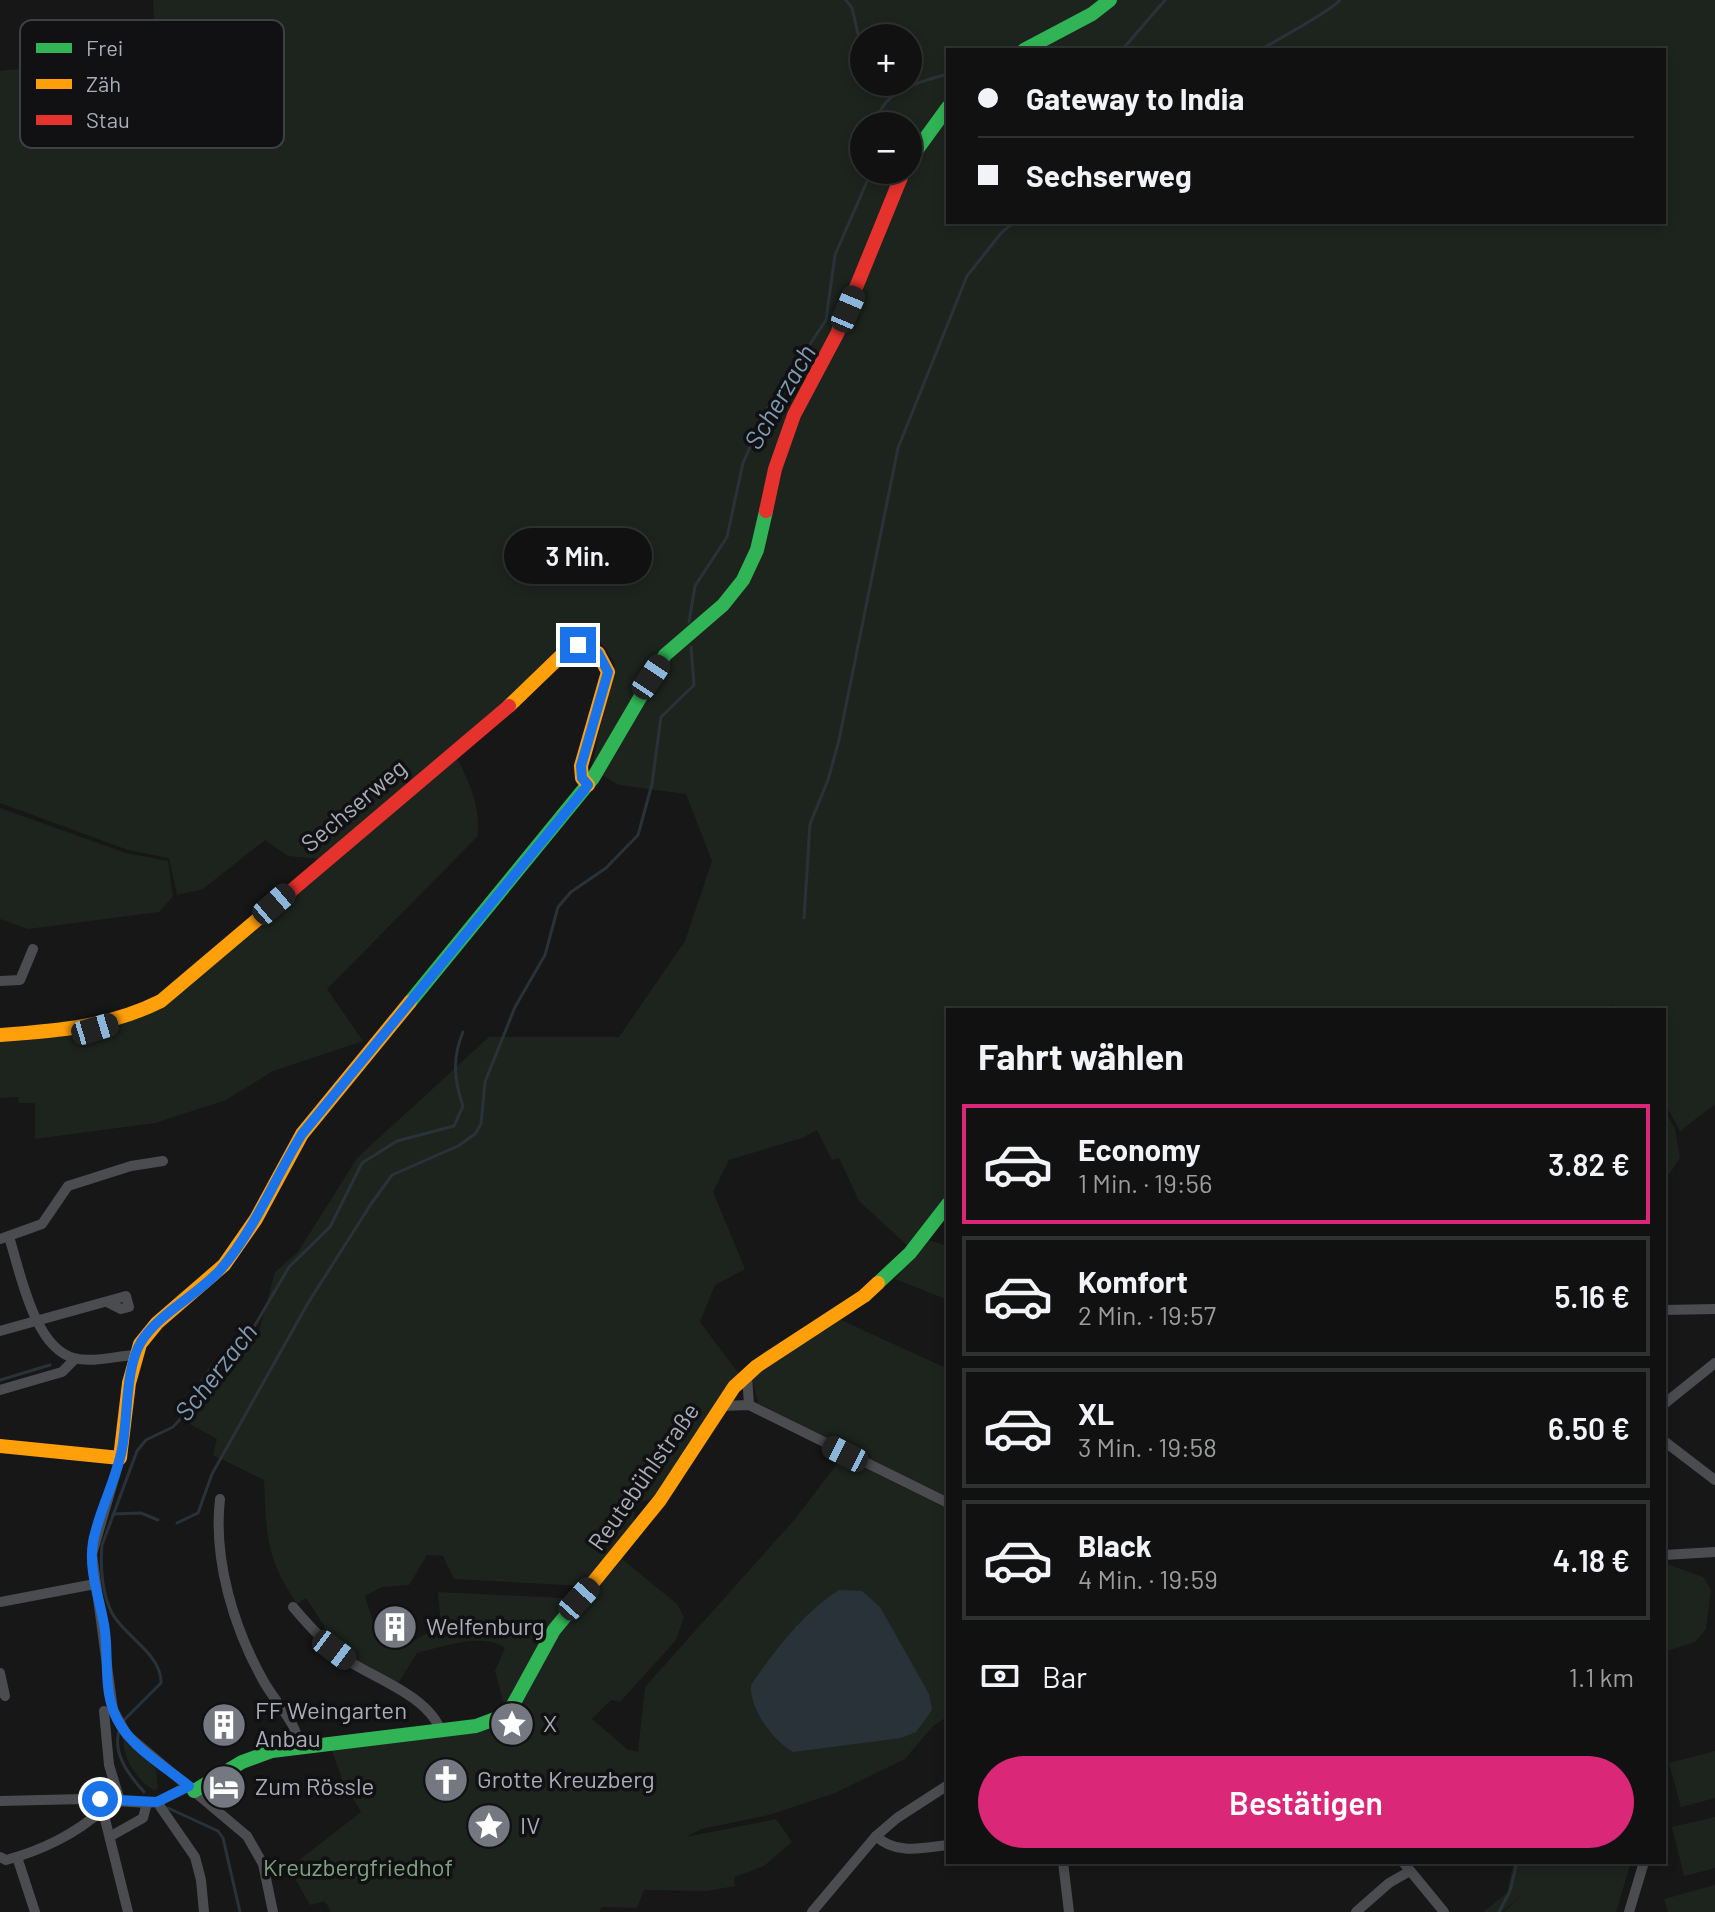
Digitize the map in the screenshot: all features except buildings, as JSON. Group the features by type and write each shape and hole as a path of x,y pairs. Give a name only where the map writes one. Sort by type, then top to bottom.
{"street":[{"path":"1028,48 1092,14 1110,0"},
{"path":"922,143 946,110"},
{"path":"273,1912 268,1878 254,1845 192,1788 127,1735 117,1720 109,1698 105,1632 95,1584 94,1539 120,1458 135,1355 149,1331 207,1284 243,1242 266,1193 302,1134 588,785 665,655 723,605 743,580 757,550 775,469 794,415 837,334 898,184"},
{"name":"Sechserweg","path":"0,1035 95,1029 134,1017 161,1001 519,697 566,651 578,645 598,653 608,672 581,766 582,778 588,785"},
{"path":"0,981 20,980 33,949"},
{"path":"135,1355 75,1359 50,1344 37,1322 5,1238 42,1224 68,1186 131,1166 163,1161"},
{"name":"Reutebühlstraße","path":"192,1788 254,1756 300,1746 488,1723 514,1708 536,1659 554,1630 660,1500 721,1406 747,1375 864,1296 910,1253 946,1207"},
{"path":"0,1331 107,1302"},
{"path":"1666,1310 1715,1309"},
{"path":"0,1390 62,1372 75,1359"},
{"path":"1666,1402 1715,1363"},
{"path":"747,1375 749,1405"},
{"path":"721,1406 749,1405 946,1502"},
{"path":"1666,1443 1715,1480"},
{"path":"0,1446 120,1458"},
{"path":"220,1499 220,1532 234,1614 252,1661 295,1728 300,1746"},
{"path":"1666,1555 1715,1552"},
{"path":"0,1602 95,1584"},
{"path":"293,1607 334,1650 405,1694 437,1721 441,1731"},
{"path":"0,1673 5,1696"},
{"path":"104,1711 109,1765 120,1801"},
{"path":"812,1912 876,1836 897,1818 946,1786"},
{"path":"0,1801 101,1805 120,1801 152,1802 192,1788"},
{"path":"111,1836 143,1818 152,1802"},
{"path":"152,1802 195,1857 204,1912"},
{"path":"101,1805 128,1912"},
{"path":"0,1857 6,1860 17,1857 58,1840 101,1805"},
{"path":"876,1836 886,1845 899,1848 946,1845"},
{"path":"17,1857 35,1912"},
{"path":"1063,1864 1069,1912"},
{"path":"1629,1912 1643,1864"},
{"path":"1356,1912 1407,1866 1444,1912"}],"green space":[{"name":"Kreuzbergfriedhof","path":"153,0 1715,0 1715,1104 1680,1131 1666,1106 1666,1008 1615,1008 1612,1004 1611,1008 946,1008 946,1196 908,1246 859,1201 839,1158 832,1160 817,1130 802,1138 729,1160 713,1192 745,1269 715,1285 700,1322 739,1374 657,1497 641,1502 634,1509 634,1525 584,1586 454,1579 443,1556 427,1555 409,1585 382,1587 365,1596 374,1625 407,1644 441,1626 438,1592 564,1598 579,1611 622,1559 677,1604 684,1617 676,1640 620,1702 611,1700 592,1719 627,1749 638,1752 645,1687 795,1519 842,1457 946,1508 946,1717 932,1727 905,1759 835,1793 769,1815 701,1829 686,1837 776,1819 792,1842 764,1866 734,1877 735,1886 707,1891 644,1890 637,1908 601,1907 600,1912 331,1912 325,1901 310,1905 289,1868 361,1812 342,1779 330,1745 507,1715 495,1671 505,1648 496,1643 474,1641 417,1653 397,1685 354,1659 320,1632 325,1627 306,1598 297,1604 279,1572 267,1531 264,1480 213,1455 217,1439 184,1421 196,1388 210,1366 259,1331 275,1272 298,1252 357,1158 489,1037 619,1037 685,941 712,861 686,794 619,785 591,769 615,664 598,638 569,641 516,694 321,859 288,856 265,840 203,889 177,895 169,858 128,850 0,803 0,71 20,69 20,148 284,148 284,20 155,20"},
{"path":"453,751 476,804 477,837 327,989 363,1041 273,1071 226,1100 155,1123 35,1139 35,1103 19,1103 18,1097 0,1098 0,1035 134,1017"},
{"path":"0,808 126,853 168,861 173,896 159,912 28,929 0,919"},
{"path":"1666,1113 1675,1129 1680,1158 1666,1178"},
{"path":"928,1240 946,1245 946,1299 895,1279"},
{"path":"839,1319 946,1368 946,1499 758,1403 752,1378 758,1370"},
{"path":"1666,1564 1703,1577 1711,1590 1706,1629 1695,1642 1666,1651"},
{"path":"123,1738 156,1769 158,1788 154,1790 136,1774 125,1753"},
{"path":"1715,1751 1715,1798 1681,1807 1669,1763"},
{"path":"1715,1817 1715,1868 1684,1876 1672,1827"},
{"path":"1514,1864 1630,1864 1616,1912 1504,1912 1522,1894 1502,1912 1483,1912 1507,1893"},
{"path":"1715,1885 1715,1912 1668,1912 1664,1899"}],"shaded area":[{"path":"839,1590 862,1591 880,1607 929,1694 932,1710 916,1732 901,1738 793,1752 764,1723 754,1704 751,1685 802,1621"}],"waterway":[{"path":"846,0 852,8 856,24"},
{"name":"Scherzach","path":"1124,48 1165,0"},
{"path":"1263,48 1340,0"},
{"name":"Scherzach","path":"880,112 884,104 902,90 946,75"},
{"name":"Scherzach","path":"689,622 695,586 727,537 743,463 766,411 826,320 835,255 866,184"},
{"path":"804,918 810,824 828,780 839,740 898,448 967,276 1002,232 1012,224"},
{"path":"177,1523 198,1513 212,1474 308,1303 392,1175 458,1146 475,1134 481,1124 485,1082 515,1007 545,955 558,907 571,892 606,868 638,835 652,784 661,717 694,685 691,647"},
{"name":"Scherzach","path":"123,1721 161,1683 160,1673 149,1654 112,1613 102,1580 102,1545 137,1451 146,1440 173,1427 199,1399 219,1364 251,1332 289,1267 330,1227 362,1163 397,1141 454,1126 463,1106 456,1069 463,1032"},
{"path":"0,1380 50,1365"},
{"path":"113,1514 141,1513 158,1520"},
{"name":"Scherzach","path":"120,1728 119,1754 144,1792"},
{"name":"Scherzach","path":"168,1808 218,1831 223,1838 240,1912"},
{"path":"1499,1912 1510,1891 1517,1864"}],"traffic: fast":[{"path":"1028,48 1092,14 1110,0"},
{"path":"922,143 946,110"},
{"path":"410,1002 593,778 665,655 723,605 743,580 757,550 766,511"},
{"path":"878,1283 910,1253 946,1207"},
{"path":"194,1791 242,1762 272,1751 476,1726 508,1714 554,1630 587,1590"}],"traffic: slow":[{"path":"509,706 566,651 578,645 598,653 608,672 581,766 582,778 588,785"},
{"path":"0,1035 102,1022 161,1001 272,907"},
{"path":"0,1446 120,1458 129,1383 140,1344 157,1323 224,1265 256,1219 302,1134 410,1002"},
{"path":"587,1590 660,1500 734,1387 757,1366 864,1296 878,1283"}],"traffic: jam":[{"path":"766,511 775,469 794,415 837,334 898,184"},
{"path":"272,907 509,706"}],"place":[{"name":"Welfenburg","path":"395,1627"},
{"name":"X","path":"512,1724"},
{"name":"FF Weingarten Anbau","path":"224,1725"},
{"name":"Grotte Kreuzberg","path":"446,1780"},
{"name":"Zum Rössle","path":"224,1787"},
{"name":"IV","path":"489,1826"}],"route":[{"path":"100,1799 157,1802 189,1786 140,1746 117,1720 109,1698 105,1632 92,1569 94,1539 120,1458 139,1345 149,1331 207,1284 243,1242 266,1193 302,1134 415,992 588,785 582,778 581,766 606,689 608,672 605,659 589,646 578,645"}]}
